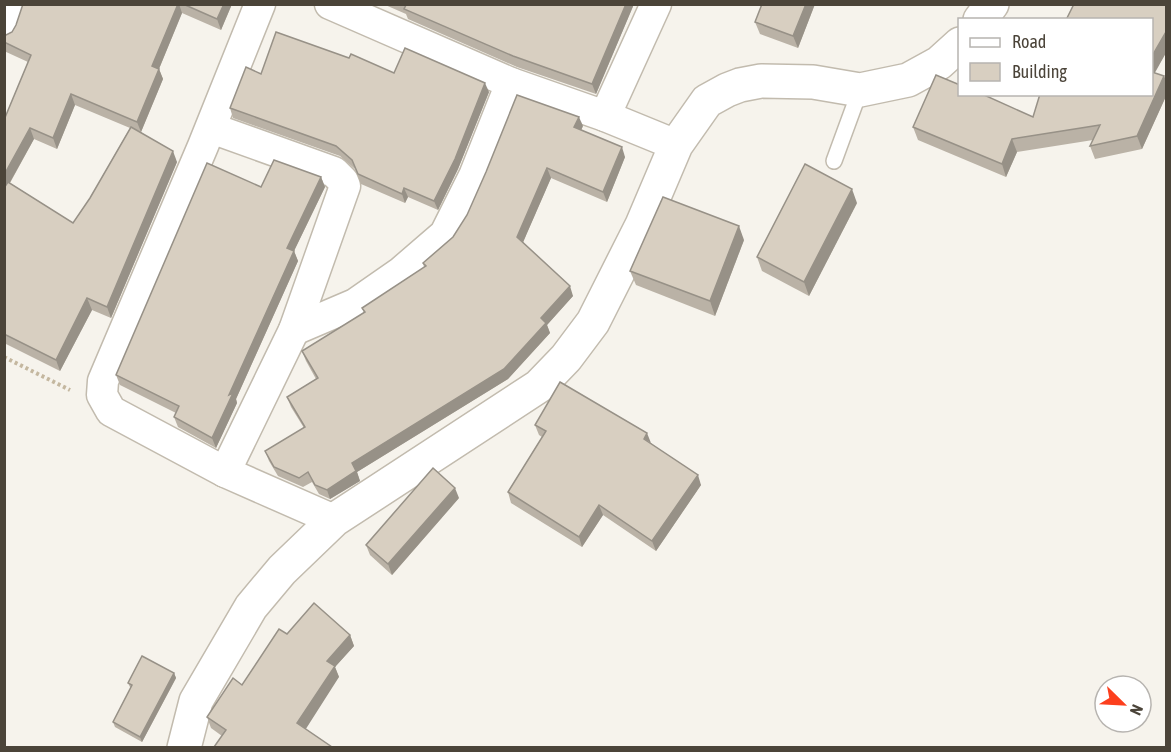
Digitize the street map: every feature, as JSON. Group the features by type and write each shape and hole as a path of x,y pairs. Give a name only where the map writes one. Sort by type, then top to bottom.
{"street":[{"path":"4,30 13,4"},
{"path":"260,4 211,128 103,381 102,395 111,411 225,472 334,520"},
{"path":"605,116 656,4"},
{"path":"982,18 992,4"},
{"path":"333,5 511,83 605,116 676,146"},
{"path":"184,747 196,701 251,607 282,570 334,520 539,386 566,358 593,322 642,225 676,146 707,101 740,85 761,81 813,82 860,90 908,80 939,63 958,46"},
{"path":"294,330 355,304 401,272 445,234 474,176 511,83"},
{"path":"211,128 334,172 343,181 344,192 294,330 225,472"}],"lane":[{"path":"834,161 860,90"}],"path":[{"path":"4,357 111,411"}],"building":[{"path":"23,4 178,4 152,66 159,69 137,122 71,94 53,138 30,128 4,175 4,120 31,55 4,42 4,36 12,32"},
{"path":"183,4 224,4 217,19"},
{"path":"404,4 626,4 592,84 513,56 404,9 406,5"},
{"path":"762,4 806,4 793,36 755,22"},
{"path":"1074,4 1167,4 1167,30 1153,54 1153,18 1067,18"},
{"path":"276,32 349,58 351,54 394,73 405,48 485,83 455,159 434,201 404,188 402,194 358,174 352,160 336,146 230,108 246,67 261,74"},
{"path":"1153,72 1164,76 1137,136 1090,146 1100,125 1012,139 1002,164 913,127 936,75 958,84 958,96 986,96 1033,117 1039,96 1153,96"},
{"path":"517,95 579,117 574,127 622,147 603,192 547,168 517,237 570,286 541,318 546,323 504,369 352,463 356,471 327,490 315,485 308,472 299,478 274,467 265,451 305,427 287,397 318,378 302,351 365,312 362,308 426,266 423,263 453,237 467,215"},
{"path":"131,127 173,151 107,307 87,298 56,360 4,334 4,188 8,182 73,223"},
{"path":"274,160 321,177 287,248 294,251 212,438 174,417 179,406 116,375 207,163 261,187"},
{"path":"805,164 852,189 804,282 757,257"},
{"path":"663,197 739,226 710,301 630,271"},
{"path":"560,382 647,433 644,439 698,475 652,541 599,505 579,537 508,492 546,431 535,425"},
{"path":"433,468 455,488 388,564 366,545"},
{"path":"314,603 350,635 327,661 335,666 297,723 332,747 214,747 226,730 207,717 233,678 242,685 279,629 287,634"},
{"path":"142,656 174,673 140,737 113,722 132,685 128,683"}]}
